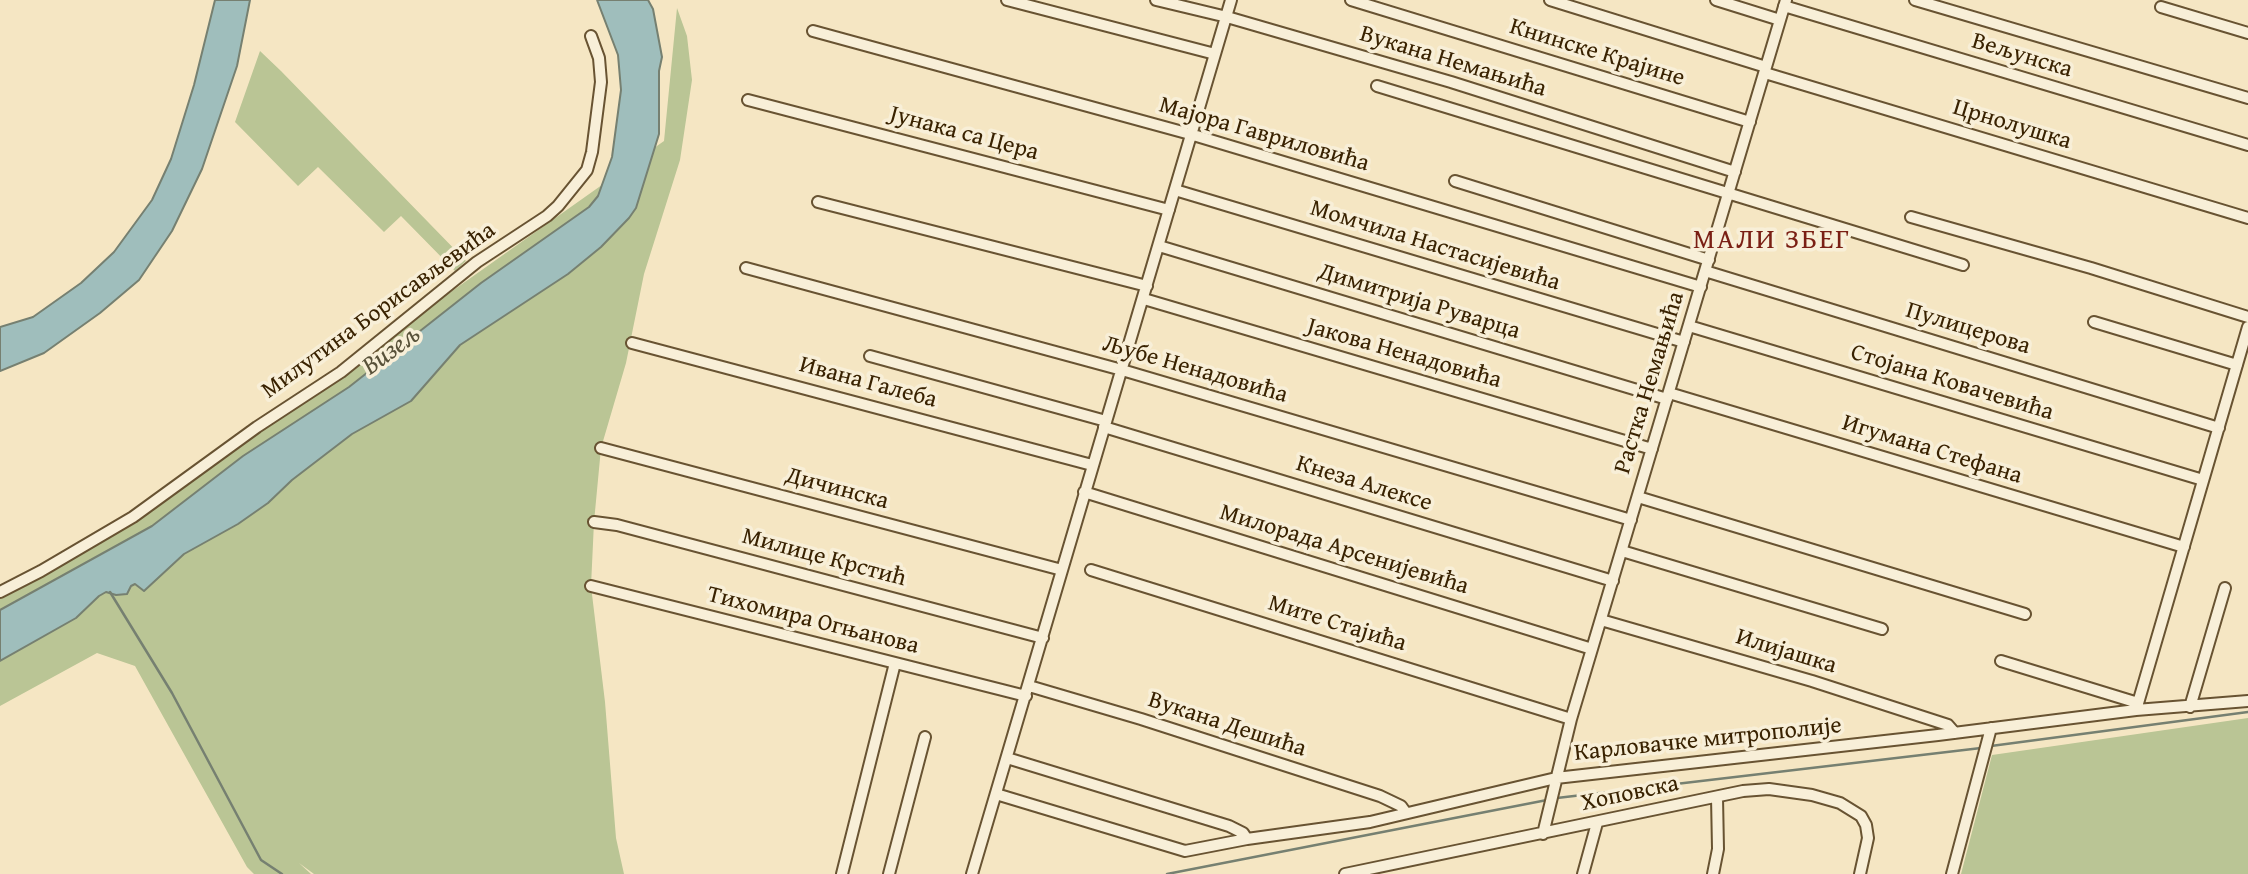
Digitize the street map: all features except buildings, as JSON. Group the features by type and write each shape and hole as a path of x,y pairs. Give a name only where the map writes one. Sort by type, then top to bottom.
{"street":[{"path":"1007,0 1215,54"},
{"name":"Вукана Немањића","path":"1156,0 1227,17 1438,79 1735,172"},
{"path":"972,874 1231,0"},
{"name":"Книнске Крајине","path":"1351,0 1750,122"},
{"name":"Црнолушка","path":"1550,0 1765,70 2248,218"},
{"path":"1716,0 1780,20"},
{"path":"1915,0 2248,97"},
{"name":"Растка Немањића","path":"1544,829 1571,719 1785,3"},
{"name":"Вељунска","path":"1785,3 2248,145"},
{"path":"2161,7 2248,33"},
{"name":"Мајора Гавриловића","path":"813,31 1191,134 1701,286"},
{"name":"Милутина Борисављевића","path":"0,592 133,517 257,426 341,372 477,262 553,211 587,170 592,152 601,82 599,58 591,36"},
{"path":"1377,86 1963,265"},
{"name":"Јунака са Цера","path":"748,100 1169,210"},
{"name":"Пулицерова","path":"1455,181 1707,266 2218,428"},
{"name":"Момчила Настасијевића","path":"1175,190 1684,342"},
{"path":"818,202 1147,286"},
{"path":"1911,217 2091,268 2248,317"},
{"name":"Димитрија Руварца","path":"1159,246 1668,396"},
{"name":"Љубе Ненадовића","path":"746,268 1122,370 1631,520"},
{"name":"Јакова Ненадовића","path":"1144,299 1652,449"},
{"path":"2094,322 2237,365"},
{"name":"Стојана Ковачевића","path":"1689,326 2203,480"},
{"path":"2001,661 2137,706 2248,327"},
{"name":"Ивана Галеба","path":"632,343 1092,465"},
{"path":"870,356 1105,424"},
{"name":"Игумана Стефана","path":"1668,396 2183,547"},
{"name":"Кнеза Алексе","path":"1105,424 1612,581"},
{"name":"Дичинска","path":"601,448 1062,570"},
{"name":"Милорада Арсенијевића","path":"1084,492 1592,649"},
{"path":"1638,497 2025,614"},
{"name":"Милице Крстић","path":"594,522 617,525 1042,638"},
{"path":"1622,551 1882,629"},
{"name":"Мите Стајића","path":"1091,570 1571,719"},
{"name":"Тихомира Огњанова","path":"591,586 895,663 1027,691"},
{"path":"2190,707 2225,588"},
{"name":"Илијашка","path":"1601,620 1812,681 1951,726 1955,733"},
{"path":"842,874 895,663"},
{"name":"Вукана Дешића","path":"1027,691 1142,719 1380,796 1398,804 1406,813"},
{"name":"Карловачке митрополије","path":"996,794 1185,851 1247,839 1370,822 1556,778 1955,733 2137,706 2190,707 2248,701"},
{"path":"1952,874 1991,728"},
{"path":"889,874 925,737"},
{"path":"1007,758 1228,826 1243,833 1247,839"},
{"name":"Хоповска","path":"1345,874 1367,872 1544,829 1597,823 1743,791 1769,789 1812,795 1853,809 1866,825 1868,838 1860,874"},
{"path":"1713,874 1718,849 1717,797"},
{"path":"1583,874 1597,823"}],"green space":[{"path":"677,8 687,36 692,80 680,160 644,274 626,363 601,448 594,522 591,586 605,702 616,838 624,874 314,874 299,863 311,874 254,874 247,867 135,666 97,653 0,706 0,592 133,517 664,141"},
{"path":"260,51 466,261 455,271 401,216 384,232 318,167 298,186 235,122"},
{"path":"2248,718 2248,874 1961,874 1992,755"}],"water":[{"path":"215,0 250,0 237,66 202,169 172,231 139,280 100,313 44,353 0,371 0,327 33,317 81,283 114,252 152,200 171,159 194,85"},
{"path":"597,0 648,0 653,9 662,57 659,71 659,134 636,208 629,218 601,247 568,274 460,345 411,401 352,434 292,480 268,503 238,524 184,554 144,591 135,584 127,594 106,592 76,618 0,661 0,610 152,526 243,456 349,387 481,283 589,207 598,196 612,157 621,90 618,55"}],"waterway":[{"path":"110,592 172,693 261,860 282,874"},
{"path":"1991,746 2248,712"},
{"path":"1557,798 1981,748"},
{"path":"1167,874 1547,800"}],"district":[{"name":"МАЛИ ЗБЕГ","path":"1772,241"}],"water label":[{"name":"Визељ","path":"392,351"}]}
